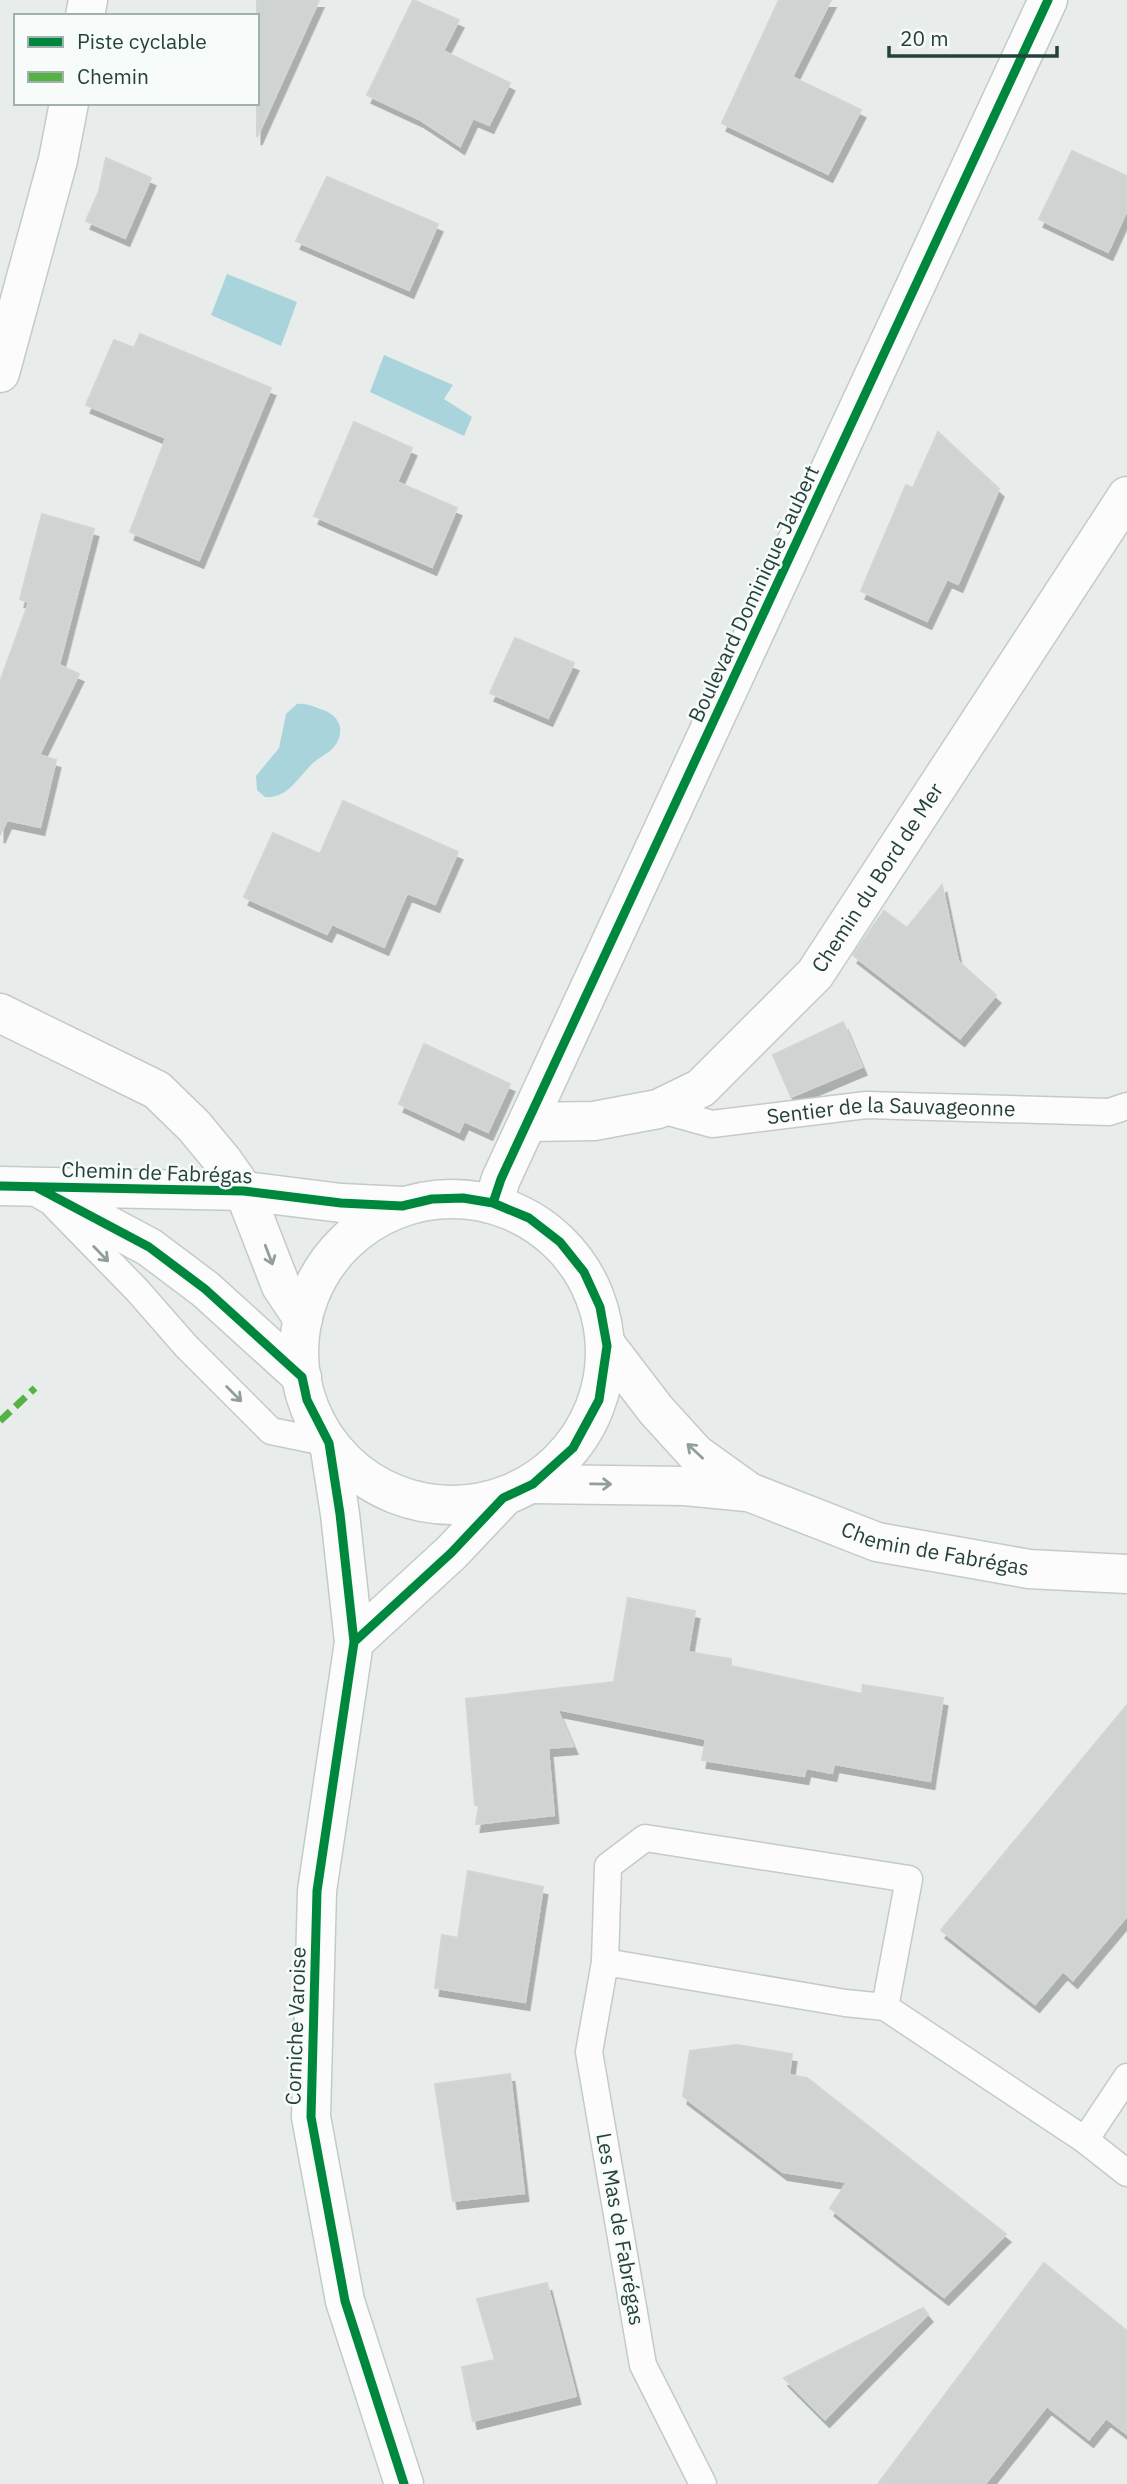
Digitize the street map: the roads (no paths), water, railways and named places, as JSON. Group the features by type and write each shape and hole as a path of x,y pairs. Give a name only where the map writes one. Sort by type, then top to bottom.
{"street":[{"name":"Boulevard Dominique Jaubert","path":"493,1203 528,1122 1048,0"},
{"path":"0,373 58,160 69,105"},
{"name":"Chemin du Bord de Mer","path":"528,1122 594,1121 658,1109 701,1088 816,974 1127,496"},
{"path":"0,1013 157,1090 194,1126 244,1191 281,1286 303,1319"},
{"name":"Chemin de Fabrégas","path":"18,1187 244,1191 341,1203 402,1206"},
{"name":"Chemin de Fabrégas","path":"18,1187 149,1247 205,1289 302,1377"},
{"path":"329,1443 307,1400 302,1377 299,1348 303,1319 317,1280 328,1262 348,1238 374,1220 402,1206 432,1199 453,1198 493,1203 529,1218 560,1242 584,1272 600,1307 607,1346 599,1400 573,1448 518,1491 354,1643"},
{"name":"Chemin de Fabrégas","path":"607,1346 656,1410 696,1454 749,1492 877,1542 1029,1569 1127,1574"},
{"name":"Chemin de Fabrégas","path":"329,1443 356,1472 389,1492 426,1504 465,1506 518,1491 685,1486 749,1492"},
{"name":"Corniche Varoise","path":"329,1443 340,1514 354,1643 317,1891 311,2117 345,2301 404,2484"}],"lane":[{"name":"Sentier de la Sauvageonne","path":"658,1109 712,1124 866,1105 1109,1112 1127,1106"},
{"path":"18,1187 137,1290 186,1346 271,1431 329,1443"},
{"name":"Les Mas de Fabrégas","path":"703,2484 643,2365 589,2052 605,1962 608,1866 645,1838 909,1879 885,2007"},
{"path":"605,1962 832,2001 885,2007 1085,2140 1127,2173"},
{"path":"1085,2140 1127,2077"}],"water":[{"path":"227,274 297,302 281,346 211,315"},
{"path":"384,355 453,385 444,399 472,417 464,436 370,392"},
{"path":"297,704 304,704 334,716 340,726 339,737 331,750 312,764 286,791 273,797 265,797 257,790 256,776 279,748 286,714"}]}
